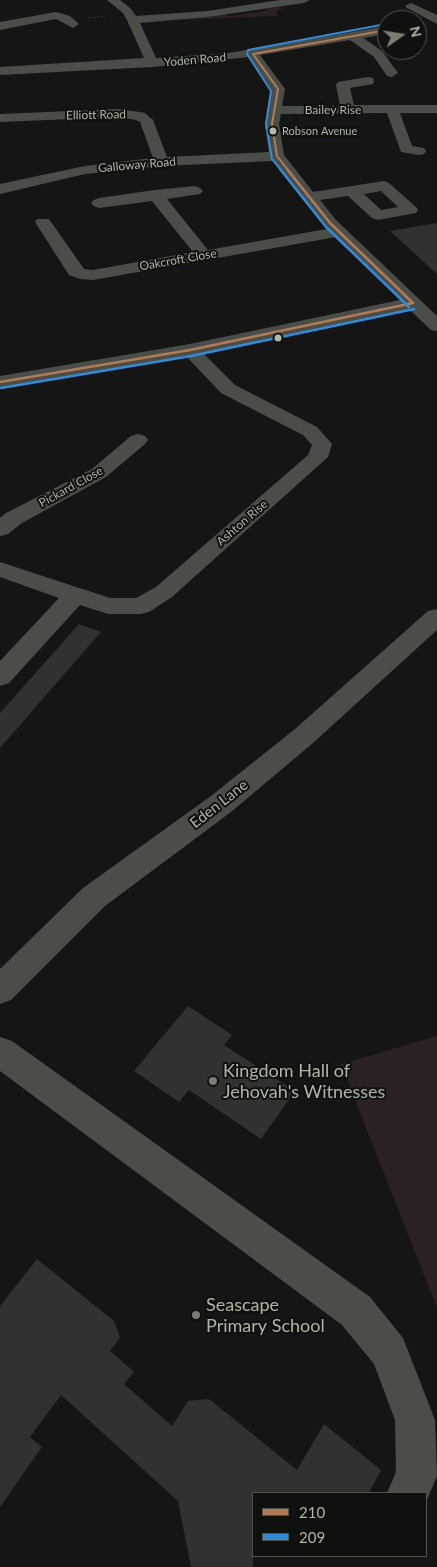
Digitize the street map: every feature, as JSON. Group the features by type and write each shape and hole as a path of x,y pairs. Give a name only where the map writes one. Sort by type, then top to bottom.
{"street":[{"path":"113,0 131,17 152,63"},
{"path":"131,17 207,14 298,1"},
{"path":"411,6 435,25"},
{"path":"0,26 66,17"},
{"path":"0,18 14,23"},
{"name":"Yoden Road","path":"0,71 152,63 253,54 377,32"},
{"path":"352,36 378,54 392,73"},
{"path":"253,54 278,89 272,124 277,156 340,232 437,326"},
{"path":"348,110 343,84 368,81"},
{"name":"Bailey Rise","path":"274,110 437,109"},
{"path":"392,110 406,149 419,151"},
{"name":"Elliott Road","path":"0,118 118,113 140,116 146,120 162,162"},
{"name":"Galloway Road","path":"0,189 85,170 162,162 277,156"},
{"path":"99,203 195,191"},
{"path":"310,197 352,191"},
{"path":"155,195 204,256"},
{"name":"Oakcroft Close","path":"43,222 75,271 80,274 93,275 340,232"},
{"path":"0,382 190,350 413,303"},
{"name":"Ashton Rise","path":"0,569 108,606 140,606 164,592 318,457 322,444 310,431 228,389 190,350"},
{"name":"Pickard Close","path":"0,529 14,518 99,473 138,440"},
{"path":"0,677 75,595"},
{"name":"Eden Lane","path":"0,990 94,897 221,804 304,736 437,617"},
{"path":"0,1052 356,1311 389,1352 415,1420 417,1474 408,1492"}],"path":[{"path":"66,17 131,17"}],"shaded area":[{"path":"268,8 283,8 276,11 278,16 176,20 177,18 224,13 228,16 255,13"},
{"path":"437,1036 437,1308 341,1064"}],"building":[{"path":"437,223 437,274 390,231"},
{"path":"79,624 101,632 0,748 0,713"},
{"name":"Kingdom Hall of Jehovah's Witnesses","path":"188,1006 232,1035 224,1045 295,1091 261,1139 189,1090 179,1102 134,1071"},
{"path":"37,1259 114,1321 120,1338 110,1351 134,1372 124,1384 172,1426 188,1401 209,1399 297,1470 324,1424 381,1470 370,1492 252,1492 253,1567 191,1567 178,1501 61,1395 30,1437 42,1447 0,1507 0,1306"}],"transit line":[{"name":"209","path":"377,26 252,48 248,50 247,54 271,91 266,124 272,159 326,227 409,307"},
{"name":"210","path":"377,32 253,54 278,89 272,124 277,156 330,223 413,303"},
{"name":"210","path":"0,382 190,350 413,303"},
{"name":"209","path":"1,388 191,356 414,309"}],"place":[{"name":"Robson Avenue","path":"273,131"},
{"name":"Kingdom Hall of Jehovah's Witnesses","path":"213,1081"},
{"name":"Seascape Primary School","path":"196,1315"}]}
